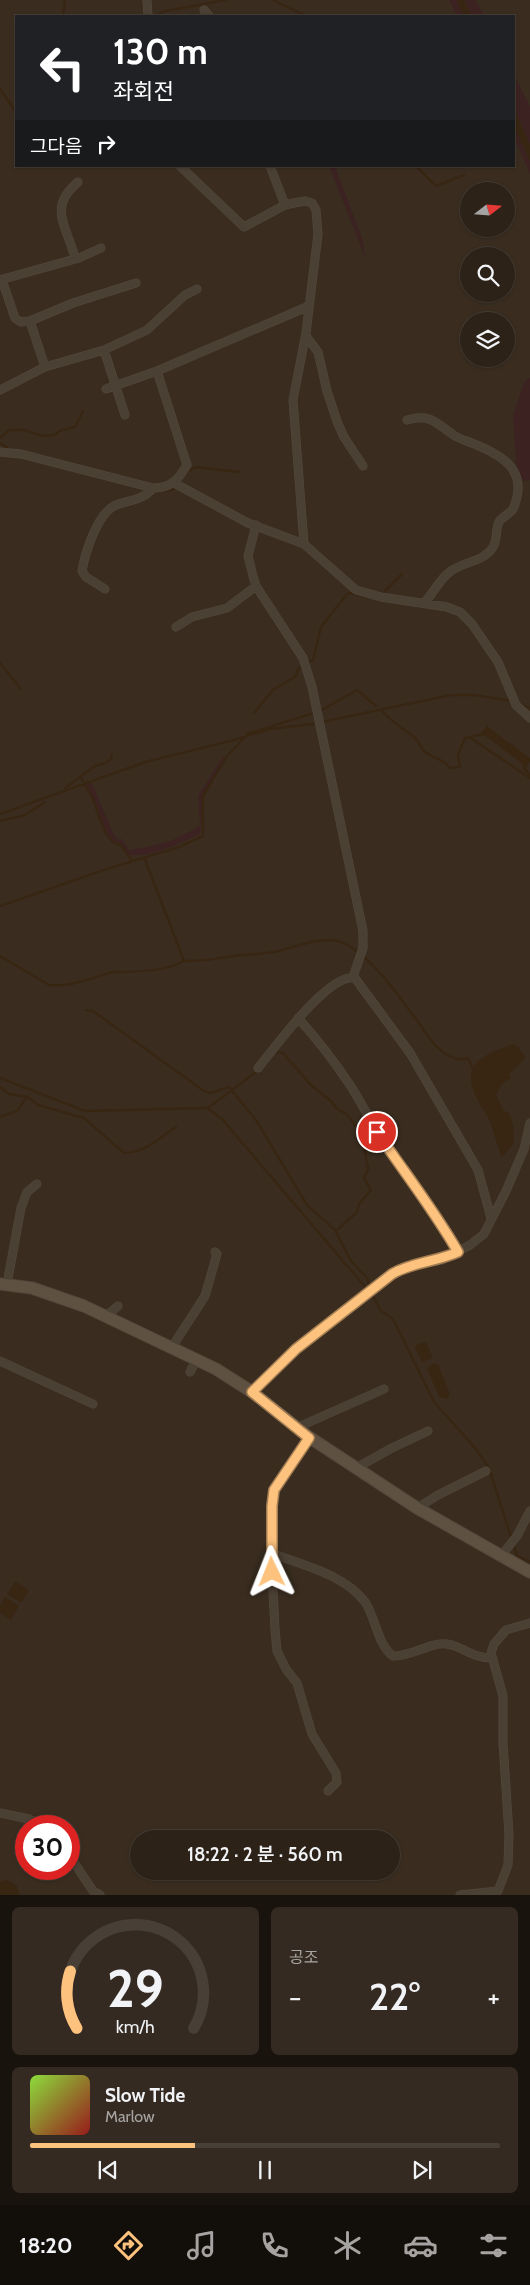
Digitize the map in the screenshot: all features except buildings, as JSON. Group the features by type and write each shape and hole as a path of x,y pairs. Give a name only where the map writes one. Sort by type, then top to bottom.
{"street":[{"path":"147,0 148,15"},
{"path":"181,167 244,227 285,205 306,201 312,203 316,210 318,234 306,336 292,405 304,544"},
{"path":"270,167 285,205"},
{"path":"75,258 61,216 60,206 70,189 78,182"},
{"path":"101,248 75,258 1,280 15,318 21,322 30,321 73,303 136,283"},
{"path":"0,390 45,367 104,350 147,330 185,295 197,289"},
{"path":"106,389 157,371 309,306"},
{"path":"30,321 45,367"},
{"path":"306,336 318,352 327,391 338,424 363,466"},
{"path":"104,350 125,415"},
{"path":"0,452 21,454 153,488 170,486 187,465 157,371"},
{"path":"407,420 418,417 431,419 456,437 500,454 515,465 522,482 514,509 500,521 494,545 489,553 483,558 468,562 449,572 424,603"},
{"path":"174,483 256,525 304,544 356,590 380,597 447,607 460,612 472,624 501,667 509,693 516,705 530,718"},
{"path":"105,589 86,577 82,571 84,559 98,524 103,515 114,506 147,495 153,488"},
{"path":"256,525 248,556 256,586 303,658 312,687 363,931 363,948 353,977"},
{"path":"176,627 192,617 227,608 256,586"},
{"path":"258,1068 298,1018 322,994 343,979 353,977 359,981 410,1054 454,1128 478,1170 491,1218"},
{"path":"298,1018 320,1043 350,1086 368,1119 403,1171 414,1182 458,1252"},
{"path":"252,1392 296,1349 392,1274 406,1267 442,1260 458,1252 484,1234 524,1149 530,1123"},
{"path":"37,1184 27,1192 4,1284 32,1288 60,1298 106,1316 197,1359 252,1392 309,1438 418,1508 500,1557 530,1572"},
{"path":"172,1347 208,1290 217,1254 215,1252"},
{"path":"106,1316 118,1306"},
{"path":"190,1372 197,1359"},
{"path":"0,1361 93,1404"},
{"path":"296,1428 384,1389"},
{"path":"356,1468 428,1431"},
{"path":"309,1438 274,1490 271,1553 277,1651 301,1693 312,1734 336,1772 337,1782 328,1791"},
{"path":"418,1508 438,1495 486,1471"},
{"path":"500,1557 517,1536 530,1511"},
{"path":"271,1553 335,1578 351,1587 365,1602 383,1643 388,1652 393,1656 413,1654 445,1644 455,1646 474,1656 492,1658"},
{"path":"460,1895 498,1891 508,1865 509,1834 502,1696 492,1658 494,1644 500,1635 513,1627 530,1624"},
{"path":"0,1813 15,1816"},
{"path":"80,1872 93,1891 100,1895"}],"shaded area":[{"path":"449,0 457,0 464,15 456,15"},
{"path":"457,0 464,0 472,15 464,15"},
{"path":"464,0 476,0 484,15 472,15"},
{"path":"515,77 530,106 530,144 515,111"},
{"path":"515,111 530,144 530,161 515,128"},
{"path":"515,128 530,161 530,174 515,139"},
{"path":"329,167 335,167 362,238 366,260"},
{"path":"530,378 530,480 523,481 516,464 513,415 524,383"},
{"path":"488,724 488,727 530,758 530,762 525,769 519,761 481,733"},
{"path":"224,755 223,761 203,795 200,834 156,852 129,855 119,842 114,842 104,830 86,785 92,783 117,839 122,839 129,850 148,847 175,839 200,825 198,796"},
{"path":"512,1044 518,1046 525,1057 509,1075 511,1078 503,1083 496,1095 504,1111 510,1115 514,1131 514,1143 502,1157 488,1117 476,1097 471,1076 477,1062 492,1052"},
{"path":"426,1342 433,1358 422,1362 415,1348 416,1345"},
{"path":"434,1363 438,1364 450,1394 447,1399 439,1397 427,1368"},
{"path":"15,1581 29,1590 21,1603 7,1594"},
{"path":"5,1597 19,1606 11,1620 0,1613 0,1606"},
{"path":"8,1880 17,1886 20,1895 0,1895 0,1881"}],"waterway":[{"path":"63,15 65,0"},
{"path":"157,15 165,11 226,0"},
{"path":"273,0 304,15"},
{"path":"0,89 15,111"},
{"path":"417,167 436,186 464,175"},
{"path":"0,438 9,430 24,430 43,436 55,435 59,431 75,427 83,411"},
{"path":"0,443 11,450"},
{"path":"186,472 196,467 239,472"},
{"path":"160,491 172,490 176,487"},
{"path":"380,596 402,574"},
{"path":"254,713 273,690 296,676 299,668 313,660 321,627 347,594 352,593 367,597"},
{"path":"0,663 21,689"},
{"path":"247,734 320,711 357,690 376,706"},
{"path":"0,814 145,762 270,729 312,724 451,695 474,695 512,701"},
{"path":"517,703 530,708"},
{"path":"382,711 415,738 424,751 450,768 460,767 458,755 465,738 483,734"},
{"path":"469,737 530,778"},
{"path":"0,906 104,870 179,847 203,836 203,796 227,756 243,739"},
{"path":"65,788 95,766 111,759 112,754"},
{"path":"524,768 530,775"},
{"path":"80,776 92,797 106,834 114,843 121,845 132,861"},
{"path":"0,821 25,815 45,802"},
{"path":"144,857 184,961 270,953 324,940 344,943 373,965 433,1043 453,1058 468,1058 472,1067"},
{"path":"0,956 49,985 66,985 113,972 159,969 184,961"},
{"path":"86,1010 93,1011 204,1091 211,1093 229,1087 256,1120 307,1205 335,1230 351,1261 367,1278 370,1286"},
{"path":"273,1054 275,1052 283,1053 310,1084 332,1102 336,1108 348,1115 362,1135 368,1169 364,1178 371,1190 359,1204 357,1212 336,1231"},
{"path":"208,1108 260,1069"},
{"path":"0,1078 85,1111 207,1108 222,1119 366,1288"},
{"path":"0,1087 9,1094 28,1097 38,1105 84,1118 124,1153 145,1148 176,1127"},
{"path":"0,1117 17,1111 26,1098"},
{"path":"372,1294 381,1311 392,1318 434,1402 476,1449 489,1468 517,1556 530,1562"}],"route":[{"path":"272,1572 272,1506 274,1490 309,1438 252,1392 296,1349 399,1269 442,1260 458,1252 414,1182 403,1171 377,1132"}]}
